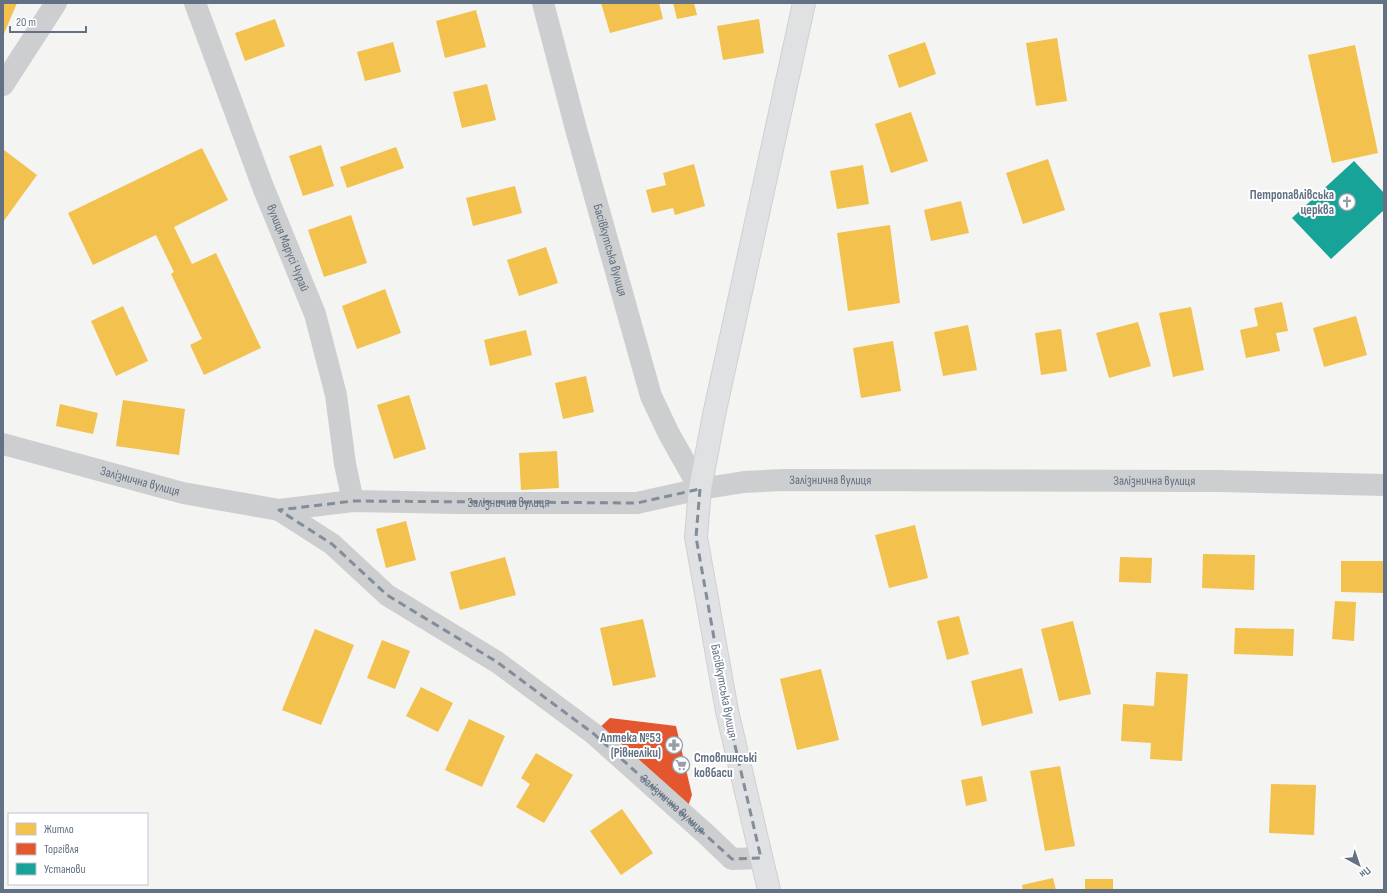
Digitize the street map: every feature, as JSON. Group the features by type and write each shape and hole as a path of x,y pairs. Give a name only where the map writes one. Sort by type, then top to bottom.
{"main road":[{"name":"Басівкутська вулиця","path":"769,890 727,711 696,537 700,489 717,402 804,3"}],"street":[{"path":"3,85 56,3"},
{"name":"вулиця Марусі Чурай","path":"195,3 263,187 315,314 336,395 345,464 353,501"},
{"name":"Басівкутська вулиця","path":"543,3 576,129 651,396 669,434 700,489"},
{"name":"Залізнична вулиця","path":"3,444 183,493 279,510 353,501 638,504 700,489 744,482 784,480 1218,481 1384,485"},
{"name":"Залізнична вулиця","path":"279,510 332,544 387,595 497,662 594,734 732,859 761,858"}],"highlighted area":[{"path":"700,489 696,537 727,711 761,858 732,859 594,734 497,662 387,595 332,544 279,510 353,501 637,503"}],"building: Житло":[{"path":"3,3 17,3 3,36"},
{"path":"601,3 659,3 663,19 610,33"},
{"path":"673,3 694,3 697,15 677,19"},
{"path":"476,10 486,47 445,58 436,21"},
{"path":"275,19 285,46 245,61 235,33"},
{"path":"759,19 764,53 723,60 717,26"},
{"path":"1057,38 1067,101 1036,106 1026,43"},
{"path":"393,42 401,72 365,81 357,52"},
{"path":"925,42 936,74 899,88 888,55"},
{"path":"1355,45 1378,153 1332,163 1308,55"},
{"path":"487,84 496,120 462,128 453,92"},
{"path":"911,112 928,161 891,173 875,124"},
{"path":"321,145 334,186 303,196 289,156"},
{"path":"396,147 404,168 347,188 340,167"},
{"path":"202,148 228,200 174,227 192,264 216,253 261,348 204,375 190,345 202,339 171,274 174,272 156,235 93,265 68,213"},
{"path":"4,150 37,175 3,222 3,151"},
{"path":"1048,159 1065,210 1023,224 1006,173"},
{"path":"694,164 705,206 675,215 673,208 652,213 646,190 666,185 663,173"},
{"path":"863,165 869,204 837,209 830,171"},
{"path":"515,186 522,213 473,226 466,198"},
{"path":"961,201 969,233 931,241 924,210"},
{"path":"351,215 367,263 324,277 308,230"},
{"path":"890,225 900,303 848,311 837,233"},
{"path":"546,247 558,283 519,296 507,260"},
{"path":"385,289 401,333 357,349 342,306"},
{"path":"1282,302 1288,331 1276,333 1280,351 1246,358 1240,330 1258,326 1254,308"},
{"path":"123,306 148,361 116,376 91,321"},
{"path":"1191,307 1204,370 1173,377 1159,313"},
{"path":"1356,316 1367,355 1324,367 1313,328"},
{"path":"1138,322 1151,366 1109,378 1096,333"},
{"path":"968,325 977,370 943,376 934,332"},
{"path":"1061,329 1067,371 1041,375 1035,333"},
{"path":"526,330 532,355 490,366 484,340"},
{"path":"893,341 901,391 861,398 853,348"},
{"path":"586,376 594,412 563,419 555,383"},
{"path":"409,395 426,449 394,459 377,405"},
{"path":"123,400 185,409 179,455 116,446"},
{"path":"60,404 98,413 93,434 56,426"},
{"path":"557,451 559,488 521,490 519,453"},
{"path":"406,521 416,560 386,568 376,529"},
{"path":"915,525 928,578 889,588 875,535"},
{"path":"1203,554 1255,555 1254,590 1202,588"},
{"path":"505,557 516,595 460,610 450,572"},
{"path":"1120,557 1152,558 1151,583 1119,582"},
{"path":"1341,561 1384,561 1384,593 1341,592"},
{"path":"1335,601 1356,602 1354,641 1332,639"},
{"path":"959,616 969,654 947,660 937,621"},
{"path":"643,619 656,677 613,686 600,628"},
{"path":"1073,621 1091,694 1059,701 1041,629"},
{"path":"1235,628 1294,629 1293,656 1234,654"},
{"path":"315,629 354,645 321,725 282,710"},
{"path":"382,640 410,651 395,689 367,678"},
{"path":"1022,668 1033,713 982,726 971,681"},
{"path":"821,669 839,740 797,750 780,679"},
{"path":"1156,672 1188,674 1182,761 1150,759 1151,743 1121,741 1123,704 1154,706"},
{"path":"421,687 453,703 438,732 406,716"},
{"path":"469,719 505,736 482,787 445,770"},
{"path":"536,753 573,775 544,823 516,807 530,784 521,778"},
{"path":"1060,766 1075,846 1045,851 1030,771"},
{"path":"982,776 987,801 966,806 961,780"},
{"path":"1271,784 1316,785 1314,835 1269,833"},
{"path":"622,809 653,853 621,875 590,831"},
{"path":"1053,878 1056,890 1023,890 1022,885"},
{"path":"1085,879 1113,879 1113,890 1085,890"}],"building: Торгівля":[{"path":"610,718 676,726 692,795 686,812 596,731"}],"building: Установи":[{"name":"Петропавлівська церква","path":"1354,161 1384,193 1384,210 1331,259 1292,218"}],"place":[{"name":"Петропавлівська церква","path":"1347,202"},
{"name":"Аптека №53 (Рівнеліки)","path":"674,745"},
{"name":"Стовпинські ковбаси","path":"681,765"}]}
